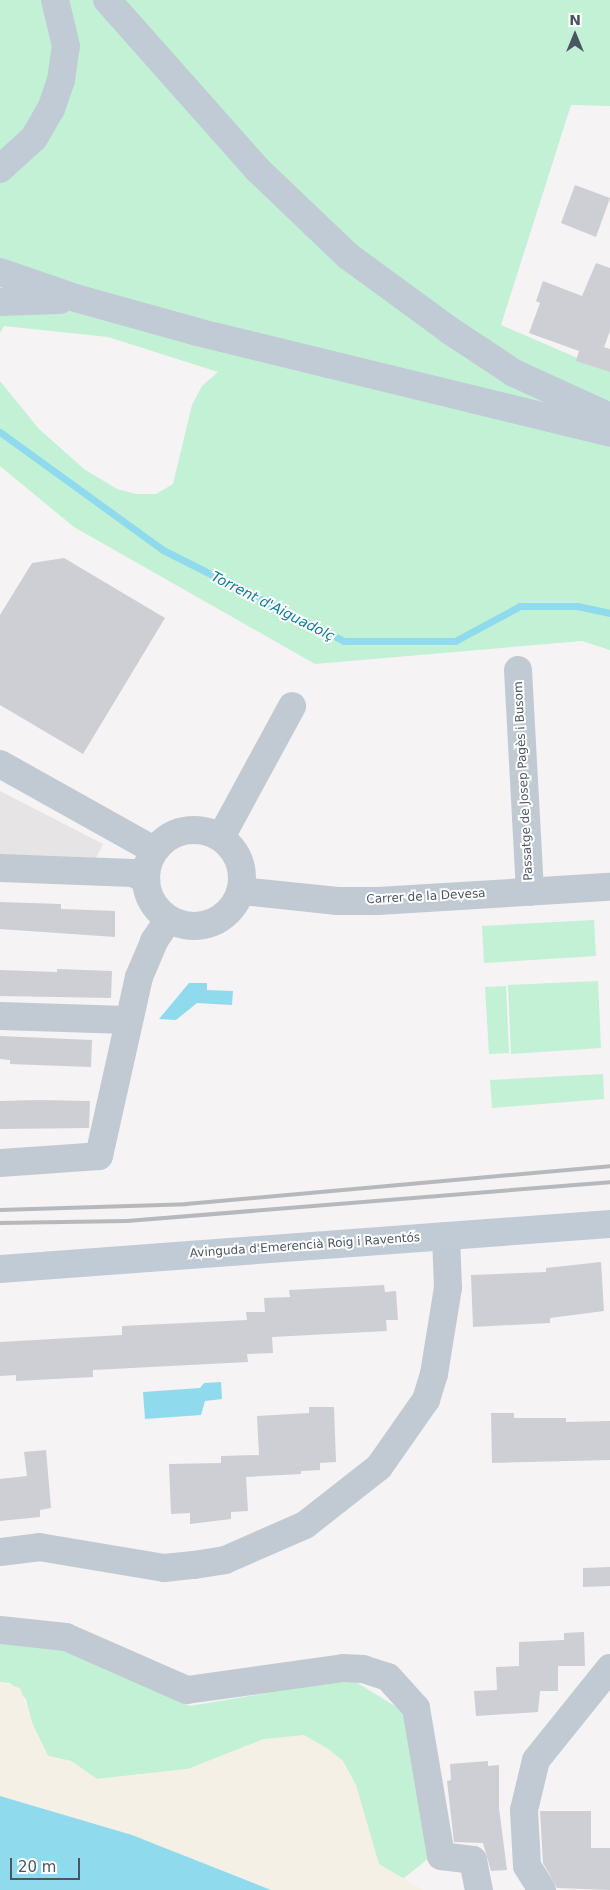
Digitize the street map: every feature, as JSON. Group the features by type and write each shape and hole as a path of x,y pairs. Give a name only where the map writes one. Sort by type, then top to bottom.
{"main road":[{"path":"0,169 34,138 51,110 61,80 66,46 55,0"},
{"path":"106,0 258,170 348,256 449,330 514,372 610,417"},
{"path":"0,272 79,300 197,332 610,433"},
{"path":"0,302 79,300"},
{"name":"Avinguda d'Emerencià Roig i Raventós","path":"0,1269 610,1224"}],"street":[{"name":"Passatge de Josep Pagès i Busom","path":"518,670 530,892"},
{"path":"221,837 292,706"},
{"path":"0,764 154,850"},
{"path":"202,831 221,837 230,845 242,866 242,891 225,915 211,923 187,925 168,920 152,904 146,880 148,866 154,850 161,842 178,832 202,831"},
{"path":"0,868 133,873 146,880"},
{"name":"Carrer de la Devesa","path":"242,891 337,901 610,887"},
{"path":"0,1163 90,1159 99,1156 127,1020 145,963 168,920"},
{"path":"0,1016 127,1020"},
{"path":"0,1552 39,1547 164,1568 225,1560 305,1525 378,1467 426,1400 434,1374 448,1288 446,1236"},
{"path":"0,1630 66,1637 187,1690 344,1668 363,1669 388,1678 416,1708 441,1856 473,1860 479,1890"},
{"path":"542,1890 528,1866 524,1810 536,1760 610,1668"}],"shaded area":[{"path":"0,791 103,844 96,858 0,855"}],"green space":[{"path":"0,0 610,0 610,106 571,105 501,325 610,372 610,650 582,641 315,664 74,527 0,466 0,381 39,429 84,469 117,489 136,494 156,494 173,484 192,405 202,386 218,372 108,337 4,326 0,333"},
{"path":"594,920 596,956 484,963 482,926"},
{"path":"598,981 601,1048 511,1054 508,985"},
{"path":"506,986 509,1053 489,1054 485,987"},
{"path":"603,1074 604,1099 492,1108 490,1080"},
{"path":"0,1638 62,1646 190,1706 351,1679 408,1714 429,1858 404,1878 393,1875 379,1864 373,1851 356,1785 264,1739 188,1769 97,1779 71,1761 48,1756 32,1723 26,1699 10,1683 0,1682"}],"sand":[{"path":"0,1682 20,1688 32,1723 48,1756 71,1761 97,1779 188,1769 264,1739 304,1735 327,1748 343,1761 356,1785 379,1864 423,1890 271,1890 132,1835 0,1796"}],"water":[{"path":"189,983 207,983 207,990 233,991 232,1005 197,1003 176,1020 159,1019"},
{"path":"221,1382 222,1399 205,1401 201,1415 145,1419 143,1392 200,1388 204,1383"},
{"path":"0,1796 132,1835 271,1890 0,1890"}],"building":[{"path":"575,185 610,198 596,237 561,223"},
{"path":"596,263 610,268 610,331 604,347 610,349 610,372 576,361 579,351 529,333 540,303 536,301 543,281 582,296"},
{"path":"64,558 165,618 83,754 0,705 0,615 32,563"},
{"path":"0,902 61,904 61,909 115,911 115,937 0,929"},
{"path":"57,969 112,971 111,998 0,996 0,970 57,972"},
{"path":"0,1036 92,1040 91,1067 10,1064 10,1060 0,1059"},
{"path":"0,1101 90,1101 89,1128 0,1129"},
{"path":"601,1262 604,1311 550,1318 550,1323 473,1327 471,1275 546,1272 546,1268"},
{"path":"384,1285 385,1292 396,1291 398,1320 386,1320 387,1331 272,1337 273,1353 247,1354 248,1362 93,1370 93,1377 16,1381 16,1375 0,1376 0,1342 122,1335 122,1326 247,1320 246,1312 265,1312 264,1298 290,1297 289,1290"},
{"path":"309,1407 334,1407 336,1462 320,1463 320,1470 301,1471 301,1474 246,1477 248,1511 231,1512 231,1519 190,1524 190,1513 171,1514 169,1464 221,1463 221,1456 259,1455 257,1416 309,1413"},
{"path":"491,1413 514,1413 514,1418 566,1418 566,1422 610,1421 610,1460 492,1463"},
{"path":"46,1450 51,1508 40,1510 40,1517 0,1521 0,1479 27,1476 24,1452"},
{"path":"610,1567 610,1586 583,1587 583,1568"},
{"path":"584,1632 585,1666 558,1666 558,1691 540,1691 538,1712 476,1716 474,1691 497,1690 496,1667 519,1666 519,1642 564,1640 564,1633"},
{"path":"488,1761 488,1766 499,1765 499,1808 507,1870 491,1871 483,1843 454,1842 447,1781 451,1780 450,1764"},
{"path":"540,1811 591,1811 591,1848 610,1848 610,1890 557,1888 543,1863"}],"waterway":[{"name":"Torrent d'Aiguadolç","path":"0,432 163,550 344,641 455,641 520,606 577,606 610,613"}],"railway":[{"path":"0,1210 186,1204 610,1166"},
{"path":"0,1223 127,1221 610,1182"}]}
